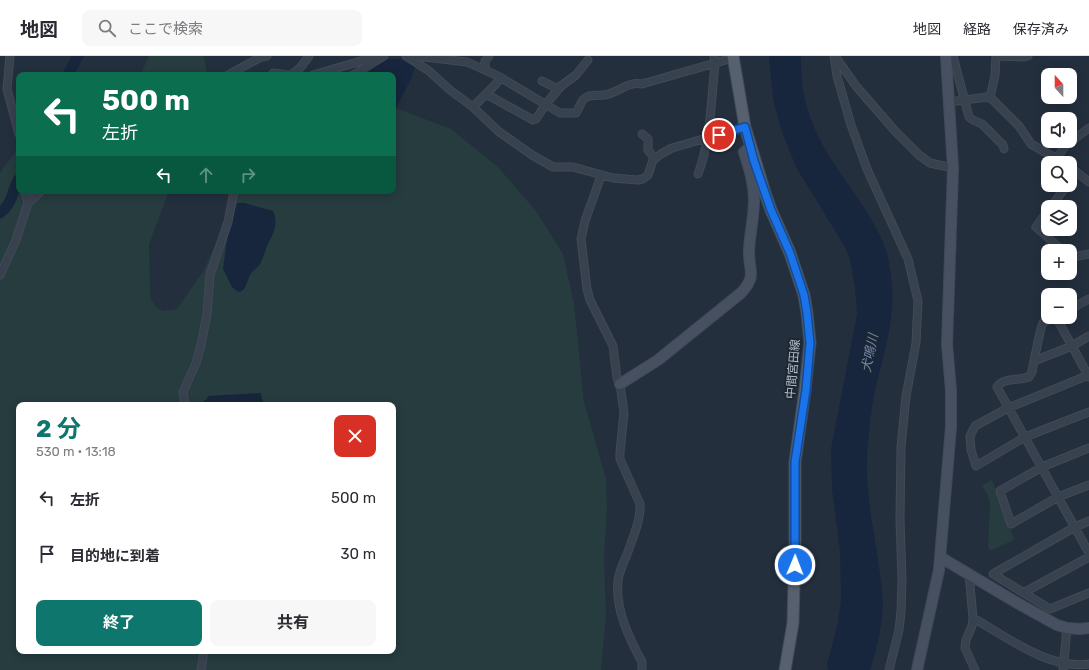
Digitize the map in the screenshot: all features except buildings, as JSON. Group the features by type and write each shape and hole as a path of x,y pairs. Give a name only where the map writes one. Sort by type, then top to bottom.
{"main road":[{"name":"中間宮田線","path":"735,57 745,127 750,147 771,210 790,253 804,295 810,343 806,390 795,462 793,623 785,670"}],"street":[{"path":"10,56 7,89 16,123"},
{"path":"234,72 261,57 267,56"},
{"path":"294,72 300,68 309,56"},
{"path":"406,56 429,71 450,90 473,107 498,131 542,162 553,167 573,167 601,176 613,178 643,179 648,175 655,159 672,148 745,127"},
{"path":"416,56 435,57 467,62 500,78 560,113 576,113 584,98 589,96 605,95 634,83 642,84 735,57"},
{"path":"485,70 485,61 489,56"},
{"path":"698,174 702,164 710,116 715,64 714,56"},
{"path":"835,56 856,86 895,131 919,155 930,162 953,168"},
{"path":"835,56 837,76 851,125 867,169 908,259 918,301 916,343 906,396 901,446 901,612 889,670"},
{"path":"917,670 939,570 951,415 951,391 947,344 953,168 946,56"},
{"path":"953,56 969,117 982,124 1003,145 1004,149"},
{"path":"990,98 995,75 996,56 1028,56"},
{"path":"322,72 368,59 381,57"},
{"path":"358,72 381,57"},
{"path":"486,94 533,120 536,119 558,89 576,75 588,60"},
{"path":"473,107 500,78"},
{"path":"542,81 558,89"},
{"path":"949,102 987,97 990,98 1011,117 1031,144 1051,156"},
{"path":"1062,156 1065,146 1089,128"},
{"path":"642,134 648,139 648,147 655,159"},
{"path":"620,384 658,360 747,287 751,279 752,268 749,252 754,199 751,176 744,152 750,147"},
{"path":"1077,173 1089,182"},
{"path":"601,176 585,221 581,239 587,289 590,300 613,346 620,384 624,413 620,459 640,504 641,510 618,579 618,591 622,619 642,662 642,670"},
{"path":"1055,200 1062,192"},
{"path":"26,194 28,203"},
{"path":"0,275 16,240 28,203 38,194"},
{"path":"185,402 183,392 196,363 201,345 207,314 210,275 228,222 233,194"},
{"path":"1041,220 1036,227 1041,231"},
{"path":"1046,236 1055,244"},
{"path":"1077,256 1089,254"},
{"path":"1077,305 1089,299"},
{"path":"1042,324 1040,327 1040,335 1032,372 1029,377 1008,380 1000,383 997,387 1089,553"},
{"path":"1059,324 1089,376 1008,408 975,426 970,436 970,443 976,466 1025,437 1089,412"},
{"path":"1034,361 1072,346 1089,336"},
{"path":"1089,448 1042,467 1000,491 1011,524 1058,497 1089,485"},
{"path":"1089,521 1075,527 993,574 1050,609 1089,592"},
{"path":"940,557 1057,625 1067,628 1089,628"},
{"path":"1023,593 1089,557"},
{"path":"969,574 973,618 965,648 975,670"},
{"path":"973,618 1042,658 1063,667 1089,664"},
{"path":"1063,667 1067,628"},
{"path":"202,670 204,654"}],"green space":[{"path":"149,56 204,56 207,72 141,72"},
{"path":"396,108 451,129 498,167 536,211 563,254 574,304 584,402 606,479 607,510 604,557 606,615 601,670 0,670 0,173 16,151 16,194 168,194 149,244 150,297 156,307 163,311 177,309 204,270 238,194 396,194"},
{"path":"992,480 1006,513 1014,540 990,551 988,546 990,504 982,485"}],"water":[{"name":"犬鳴川","path":"769,56 801,56 804,96 818,137 838,170 871,218 880,235 887,253 891,276 892,313 886,347 874,397 867,452 869,500 879,564 883,604 879,637 870,670 828,670 827,664 838,623 841,600 840,551 832,489 831,449 857,314 855,288 850,259 845,247 796,167 781,129 773,99"},
{"path":"388,59 401,59 415,67 411,79 396,108 396,72 364,72"},
{"path":"237,203 244,203 273,211 275,216 273,233 260,264 251,274 245,288 238,292 232,287 223,269 227,240"},
{"path":"261,393 264,402 204,402 208,396"}],"waterway":[{"path":"70,72 78,56"},
{"path":"0,213 8,205 16,184"}],"route":[{"path":"719,135 745,127 754,161 771,210 790,253 804,295 810,343 806,390 798,434 795,462 795,565"}]}
